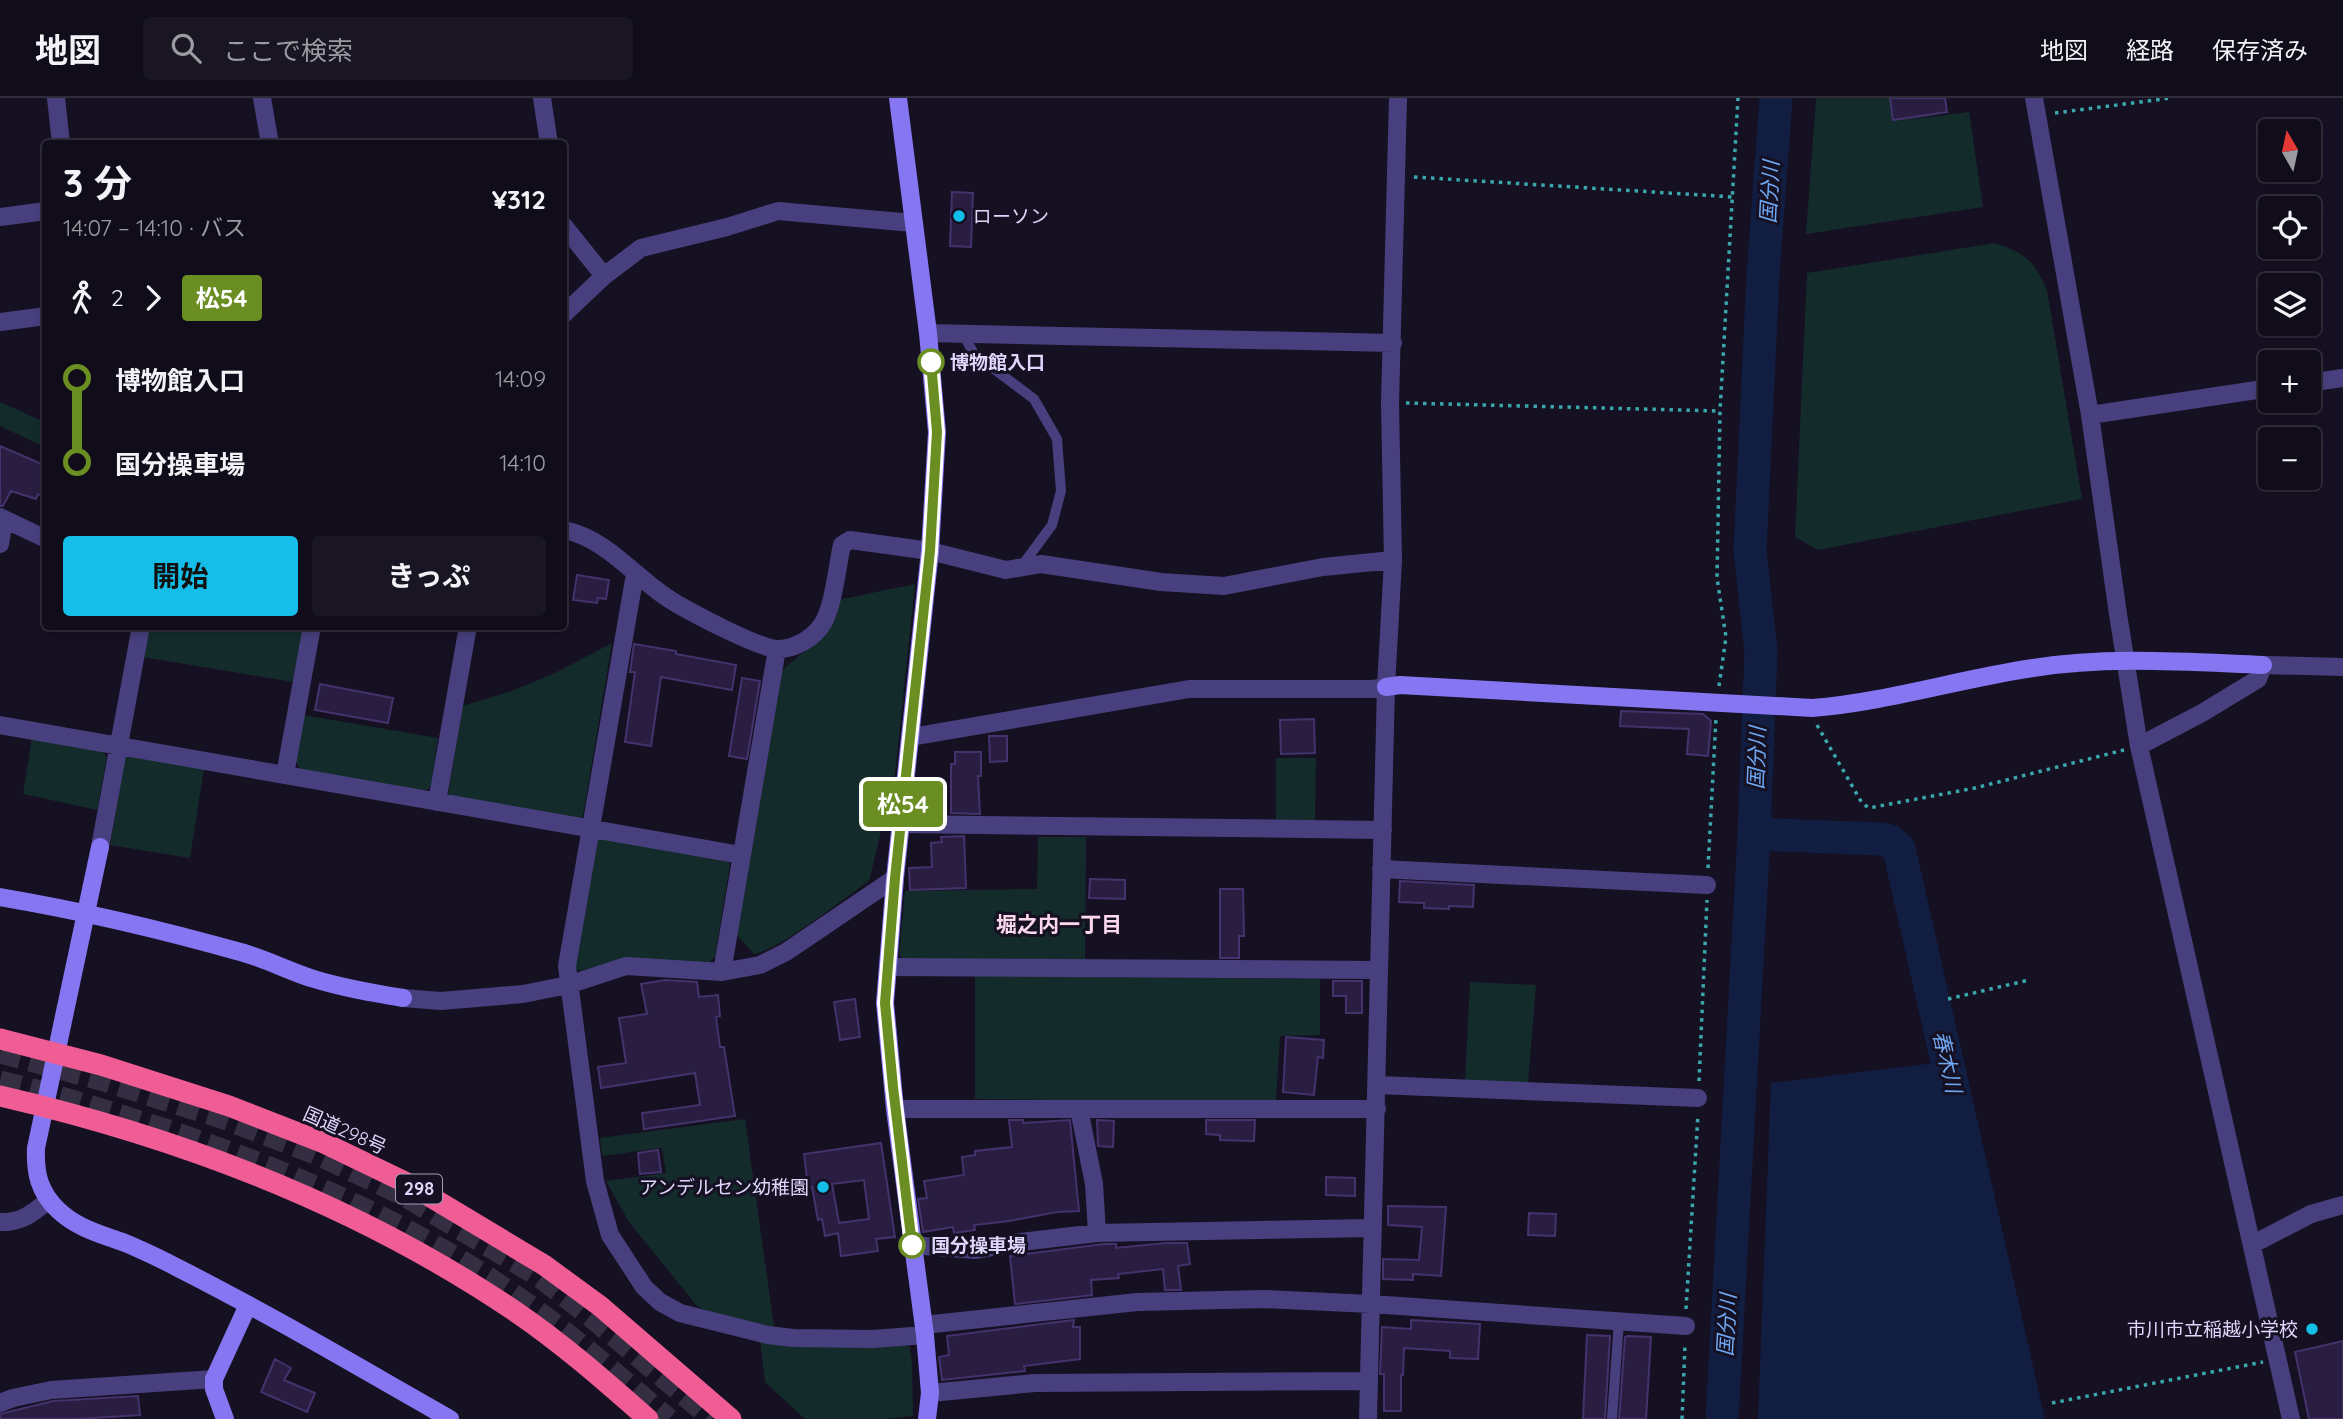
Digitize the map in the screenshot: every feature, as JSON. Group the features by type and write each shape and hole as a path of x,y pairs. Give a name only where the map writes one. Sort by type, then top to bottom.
{"highway":[{"name":"国道298号","path":"0,1039 56,1053 229,1106 324,1143 409,1184 544,1265 609,1314 731,1419"},
{"path":"0,1096 88,1118 211,1158 307,1195 386,1234 517,1312 648,1419"}],"street":[{"path":"56,98 61,140"},
{"path":"262,98 269,140"},
{"path":"542,98 548,140"},
{"path":"898,98 928,333 937,432 930,551 895,878 885,1003 895,1108 924,1330 930,1394 927,1419"},
{"path":"1368,1419 1386,687 1393,559 1390,403 1398,98"},
{"path":"2035,107 2090,415 2139,746 2291,1419"},
{"path":"567,311 604,276 641,247 727,228 778,211 913,223"},
{"path":"0,217 42,212"},
{"path":"567,230 604,276"},
{"path":"0,322 42,317"},
{"path":"928,333 1393,343"},
{"path":"2321,381 2343,378"},
{"path":"2090,415 2258,390"},
{"path":"0,544 2,518 42,537"},
{"path":"567,531 601,544 668,598 753,642 777,649 803,642 824,622 842,545 850,540 930,551 1006,570 1041,564 1161,582 1224,586 1311,569 1393,559"},
{"path":"635,573 567,966 598,1193 610,1235 644,1287 660,1302 680,1313 768,1335 819,1339 924,1330 1137,1302 1264,1299 1686,1326"},
{"path":"140,630 88,912 36,1148 36,1175 49,1200 71,1221 130,1245 248,1305 450,1419"},
{"path":"285,775 311,630"},
{"path":"437,802 467,630"},
{"path":"722,972 777,649"},
{"path":"911,737 1189,689 1373,689 1400,685 1804,708 1854,705 2031,668 2091,660 2343,667"},
{"path":"2139,746 2202,713 2258,679 2263,665"},
{"path":"0,725 741,855"},
{"path":"901,824 1383,830"},
{"path":"1381,869 1707,885"},
{"path":"0,897 88,912 249,954 312,979 349,989 441,1001 523,994 568,985 626,966 722,972 760,965 786,952 895,878"},
{"path":"888,967 1379,970"},
{"path":"1377,1085 1698,1098"},
{"path":"895,1108 1377,1109"},
{"path":"1079,1109 1094,1184 1097,1233"},
{"path":"0,1223 28,1217 49,1200"},
{"path":"2251,1241 2261,1240 2311,1214 2343,1205"},
{"path":"912,1245 976,1250 1097,1233 1373,1228"},
{"path":"225,1419 214,1389 214,1379 248,1305"},
{"path":"0,1403 51,1390 214,1379"},
{"path":"930,1394 1035,1383 1369,1381"}],"lane":[{"path":"963,334 974,354 1034,399 1057,439 1061,491 1052,525 1021,567"},
{"path":"1612,1419 1619,1321"}],"path":[{"path":"1682,1419 1707,885 1726,637 1717,578 1720,411 1738,98"},
{"path":"2035,107 2171,98"},
{"path":"1396,176 1733,197"},
{"path":"1390,403 1720,411"},
{"path":"1804,708 1812,716 1862,803 1869,808 1975,788 2139,746"},
{"path":"1948,999 2029,980"},
{"path":"2052,1403 2278,1359"}],"green space":[{"path":"1816,98 1945,98 1948,113 1908,120 1969,112 1983,207 1806,234"},
{"path":"1995,243 2028,259 2047,290 2082,499 1818,550 1795,537 1807,273"},
{"path":"0,402 42,421 42,446 0,426"},
{"path":"915,584 895,774 869,881 780,943 754,954 736,934 780,672 827,632 837,614 838,600"},
{"path":"148,630 304,630 293,682 143,657"},
{"path":"612,643 583,816 577,820 448,796 462,706 512,691 555,673"},
{"path":"303,715 438,738 431,785 428,790 422,791 300,769 295,759"},
{"path":"32,738 102,751 107,757 97,810 23,794"},
{"path":"130,755 204,768 190,858 110,845 124,759"},
{"path":"1276,758 1316,758 1315,821 1276,822"},
{"path":"1038,837 1086,837 1085,960 907,961 899,955 905,891 1037,889"},
{"path":"601,838 724,859 730,864 715,957 708,963 630,958 581,971 576,969 574,962 595,840"},
{"path":"975,976 1320,979 1320,1035 1280,1036 1276,1100 1209,1102 975,1099"},
{"path":"1470,982 1536,985 1528,1084 1465,1081"},
{"path":"745,1119 774,1327 709,1312 697,1306 629,1222 606,1181 666,1173 662,1148 602,1156 600,1138"},
{"path":"760,1340 909,1343 913,1416 885,1419 805,1419 765,1382"}],"water":[{"path":"1935,1063 2018,1419 1758,1419 1771,1083"}],"building":[{"path":"1890,98 1945,98 1947,112 1893,120"},
{"path":"952,192 973,193 971,247 950,246"},
{"path":"0,446 42,464 42,496 38,494 36,499 11,491 3,506 0,506"},
{"path":"577,575 609,580 606,599 598,598 597,603 573,600"},
{"path":"634,644 736,665 732,690 661,677 651,746 625,742 635,672 630,672"},
{"path":"742,678 760,681 747,759 729,756"},
{"path":"320,684 393,698 388,723 315,710"},
{"path":"1621,711 1703,714 1711,721 1708,756 1687,754 1689,729 1620,726"},
{"path":"1314,719 1315,753 1281,754 1280,720"},
{"path":"989,736 1007,736 1007,761 990,762"},
{"path":"955,752 981,752 981,776 978,776 980,814 951,813 951,764 955,764"},
{"path":"964,836 966,888 910,890 909,868 932,867 931,843 942,842 941,837"},
{"path":"1090,879 1125,880 1125,899 1089,898"},
{"path":"1400,881 1474,885 1473,907 1424,908 1424,903 1399,902"},
{"path":"1220,889 1243,889 1244,936 1239,936 1239,958 1220,958"},
{"path":"665,980 697,982 699,997 718,995 720,1016 716,1017 720,1047 724,1047 735,1116 644,1129 642,1113 700,1105 695,1073 601,1088 598,1067 626,1063 619,1018 647,1014 641,984"},
{"path":"1333,981 1362,981 1362,1013 1346,1013 1346,996 1333,996"},
{"path":"855,999 860,1037 840,1040 834,1002"},
{"path":"1286,1037 1324,1040 1323,1058 1318,1057 1314,1095 1283,1092"},
{"path":"1009,1120 1023,1120 1023,1123 1070,1120 1079,1211 974,1225 975,1230 954,1233 953,1227 923,1232 918,1199 927,1198 924,1181 964,1175 962,1157 975,1155 975,1151 1012,1147"},
{"path":"1097,1120 1114,1121 1113,1147 1098,1146"},
{"path":"1206,1120 1255,1120 1254,1141 1220,1140 1220,1135 1206,1134"},
{"path":"881,1143 895,1237 876,1239 878,1251 841,1256 838,1233 825,1236 822,1219 818,1220 812,1187 808,1187 804,1154","holes":["864,1180 869,1219 839,1223 832,1184"]},
{"path":"658,1150 661,1172 640,1174 638,1153"},
{"path":"1326,1177 1355,1178 1355,1196 1326,1195"},
{"path":"1388,1206 1446,1207 1441,1276 1413,1274 1413,1280 1383,1279 1383,1259 1419,1260 1422,1227 1388,1225"},
{"path":"1529,1213 1556,1214 1555,1236 1528,1235"},
{"path":"1187,1243 1190,1264 1178,1266 1181,1290 1165,1290 1163,1269 1118,1274 1119,1278 1091,1280 1092,1295 1015,1304 1010,1256 1104,1244 1116,1244 1116,1248"},
{"path":"1074,1320 1073,1327 1080,1327 1080,1359 1024,1366 1025,1371 942,1380 939,1357 949,1355 947,1336"},
{"path":"1411,1320 1480,1324 1478,1359 1450,1358 1450,1351 1404,1348 1401,1411 1384,1411 1384,1374 1380,1374 1382,1327 1411,1329"},
{"path":"1587,1335 1610,1336 1605,1419 1583,1419"},
{"path":"1625,1337 1651,1337 1646,1419 1619,1419"},
{"path":"2343,1341 2343,1419 2309,1419 2295,1352"},
{"path":"275,1359 291,1368 284,1380 315,1393 307,1412 261,1392"},
{"path":"138,1396 140,1415 77,1419 0,1419 0,1414 53,1401"}],"waterway":[{"name":"国分川","path":"1722,1419 1754,834 1761,652 1750,551 1763,275 1776,98"},
{"name":"春木川","path":"1754,834 1880,839 1890,841 1899,849 2028,1419"}],"tunnel":[{"path":"0,1053 97,1079 224,1119 320,1156 404,1196 538,1276 712,1419"},
{"path":"0,1081 96,1107 202,1142 298,1179 392,1222 482,1273 525,1302 581,1344 669,1419"}],"bus line":[{"name":"松54","path":"912,1245 885,1003 895,878 930,551 937,432 931,362"}],"place":[{"name":"ローソン","path":"959,216"},
{"name":"博物館入口","path":"931,362"},
{"name":"アンデルセン幼稚園","path":"823,1187"},
{"name":"国分操車場","path":"912,1245"},
{"name":"市川市立稲越小学校","path":"2312,1329"}],"district":[{"name":"堀之内一丁目","path":"1059,925"}]}
